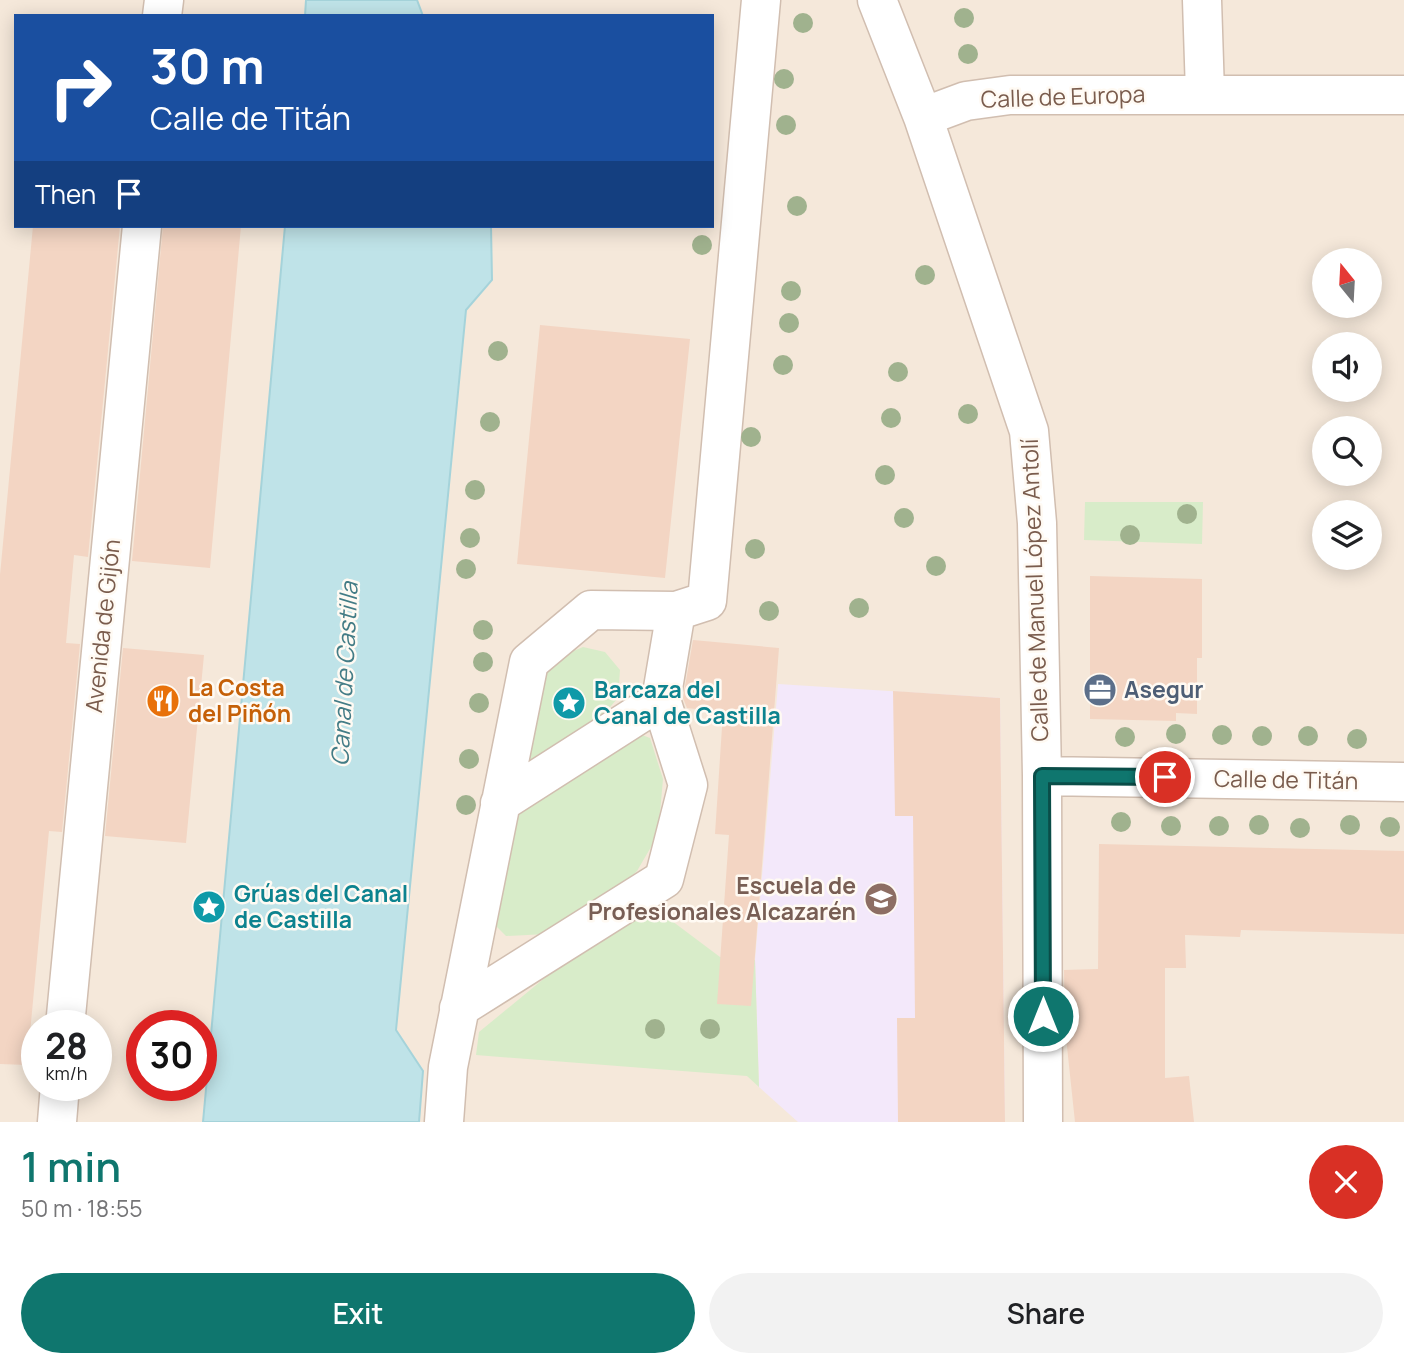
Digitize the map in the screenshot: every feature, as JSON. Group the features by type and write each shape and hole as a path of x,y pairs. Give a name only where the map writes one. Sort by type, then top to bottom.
{"street":[{"path":"444,1122 448,1067 529,662 591,610 676,611 707,601 761,0"},
{"name":"Calle de Manuel López Antolí","path":"877,0 923,117 1029,431 1037,523 1042,776 1043,1122"},
{"path":"1202,0 1205,93"},
{"name":"Calle de Europa","path":"923,117 966,101 1010,95 1404,94"},
{"name":"Avenida de Gijón","path":"67,1010 142,228"},
{"path":"459,1008 664,879 688,785 661,700 676,611"},
{"path":"500,803 661,700"},
{"name":"Calle de Titán","path":"1042,776 1404,782"},
{"path":"57,1122 59,1101"}],"shaded area":[{"path":"0,0 1404,0 1404,1122 0,1122"},
{"name":"Escuela de Profesionales Alcazarén","path":"778,684 1000,698 1005,1122 798,1122 759,1087 755,960"}],"green space":[{"path":"1085,502 1203,502 1202,544 1084,540"},
{"path":"583,647 605,652 620,670 618,698 589,731 536,765 523,762 546,668 559,657"},
{"path":"634,732 650,738 663,779 658,835 637,871 605,903 547,934 506,936 489,919 509,825 541,789"},
{"path":"664,915 720,957 755,960 759,1087 747,1076 476,1055 479,1032 552,972 628,921"}],"water":[{"path":"306,0 417,0 422,14 305,14"},
{"name":"Canal de Castilla","path":"285,228 491,228 492,280 466,310 396,1030 423,1071 419,1122 203,1122 205,1101 217,1101 217,1010 213,1010"}],"building":[{"path":"33,228 120,228 88,557 74,555 66,643 80,644 62,832 49,831 32,1010 21,1010 21,1065 0,1064 0,575"},
{"path":"163,228 241,228 210,568 132,561"},
{"path":"540,325 690,339 665,578 517,564"},
{"path":"1090,576 1202,579 1202,658 1197,658 1197,714 1176,713 1176,721 1090,719"},
{"path":"693,640 779,648 751,1006 717,1004 729,835 715,834 723,712 687,708 683,698"},
{"name":"La Costa del Piñón","path":"123,648 204,655 186,843 105,836"},
{"path":"893,691 1000,698 1005,1122 898,1122 897,1018 915,1018 913,816 895,816"},
{"path":"1099,844 1404,851 1404,934 1241,930 1240,937 1185,935 1186,968 1165,968 1165,1078 1189,1076 1194,1122 1075,1122 1065,1028 1064,970 1098,969"}],"place":[{"name":"Asegur","path":"1100,690"},
{"name":"La Costa del Piñón","path":"163,701"},
{"name":"Barcaza del Canal de Castilla","path":"569,703"},
{"name":"Escuela de Profesionales Alcazarén","path":"881,899"},
{"name":"Grúas del Canal de Castilla","path":"209,907"}],"route":[{"path":"1043,1016 1042,776 1165,777"}]}
